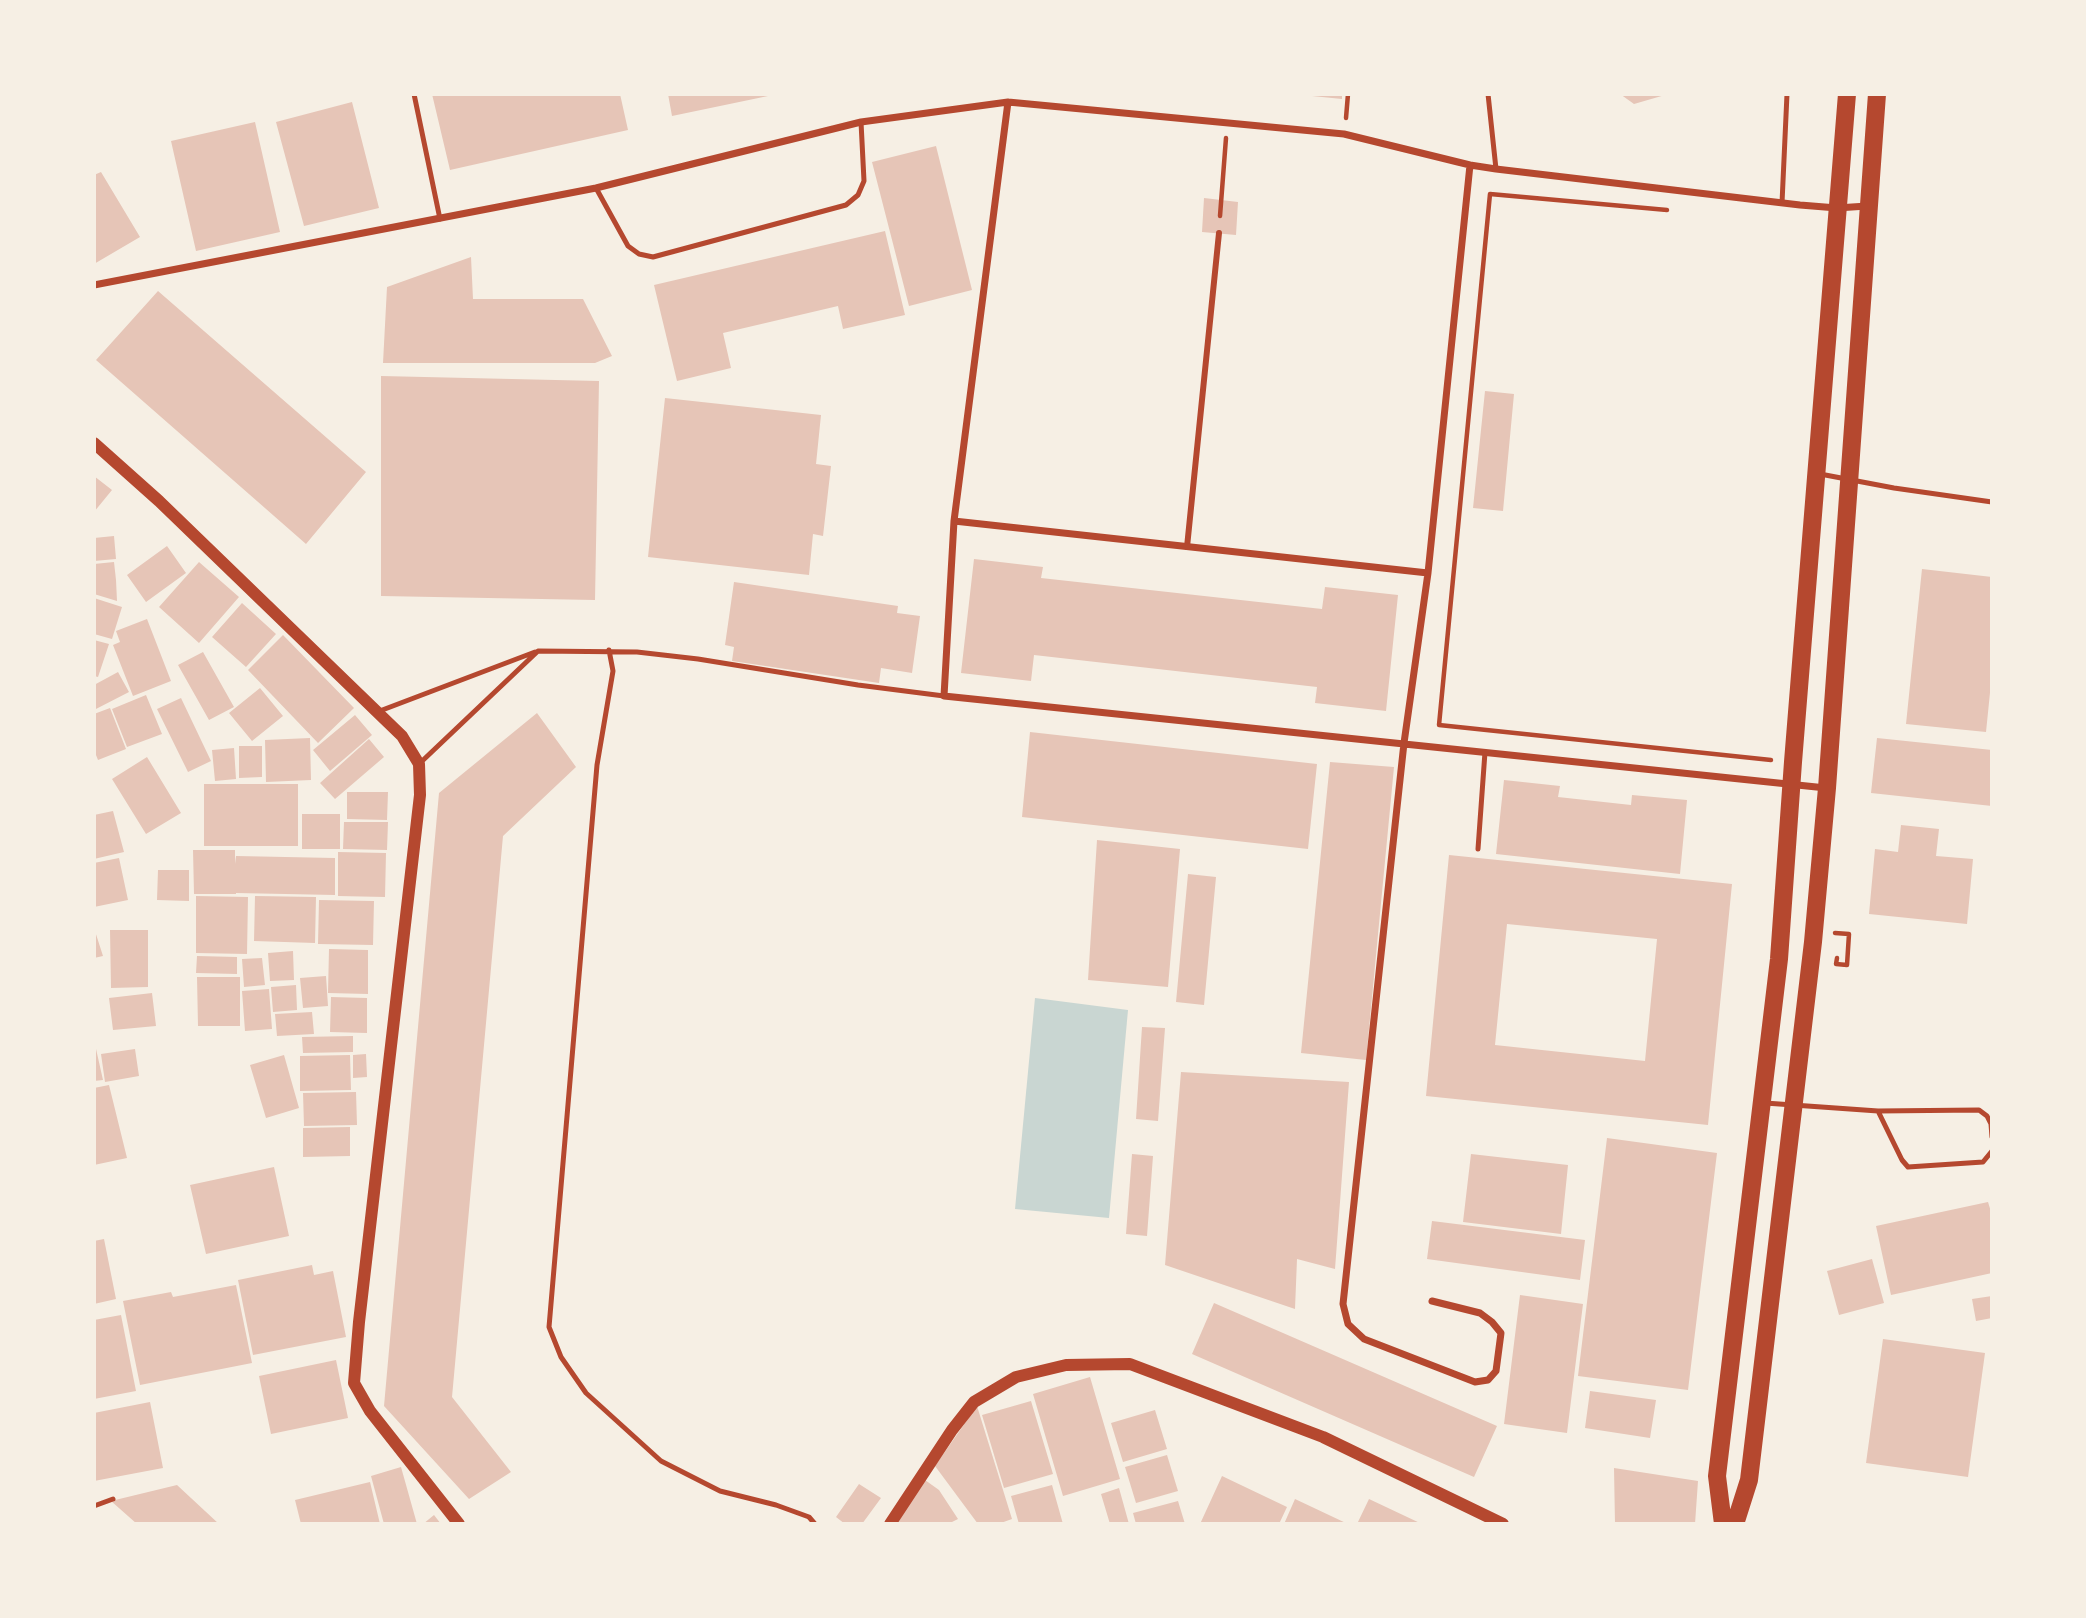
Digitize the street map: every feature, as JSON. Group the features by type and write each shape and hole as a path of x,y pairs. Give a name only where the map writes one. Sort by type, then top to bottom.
{"main road":[{"path":"1723,1524 1717,1476 1779,959 1847,94"},
{"path":"1735,1524 1749,1480 1813,942 1827,788 1877,94"}],"street":[{"path":"94,285 596,188 861,121 1008,102 1344,134 1496,169 1782,203 1838,208 1868,206"},
{"path":"1008,102 954,521 944,696 1827,788"},
{"path":"1432,1301 1480,1313 1501,1333 1496,1371 1488,1380 1475,1382 1364,1339 1348,1324 1343,1304 1404,743 1428,573 1470,165"},
{"path":"1187,547 1219,233"},
{"path":"94,443 159,501 402,736 419,764 420,795 359,1322 355,1382 370,1411 459,1524"},
{"path":"954,521 1428,573"},
{"path":"890,1524 952,1430 974,1402 1016,1377 1066,1364 1130,1364 1323,1437 1503,1524"}],"lane":[{"path":"414,94 440,219"},
{"path":"1488,94 1496,169"},
{"path":"1782,203 1787,94"},
{"path":"596,188 628,246 639,254 653,257 846,205 858,195 864,181 861,121"},
{"path":"1817,474 1992,502"},
{"path":"609,650 613,671 597,765 549,1327 561,1357 586,1393 661,1461 720,1491 809,1517 815,1524"},
{"path":"419,764 538,651"},
{"path":"377,712 538,651 637,652 944,696"},
{"path":"1478,849 1485,752"},
{"path":"1762,1103 1878,1111 1979,1110 1987,1116 1991,1124 1992,1137"},
{"path":"1878,1111 1908,1167 1983,1162 1992,1151"},
{"path":"94,1506 113,1499"}],"path":[{"path":"1219,233 1227,123"},
{"path":"1670,210 1490,194 1439,725 1793,762"},
{"path":"1837,954 1836,964 1847,965 1849,934"}],"shaded area":[{"path":"1035,998 1128,1010 1109,1218 1015,1209"}],"building":[{"path":"432,94 620,94 628,130 450,170"},
{"path":"668,94 768,94 768,96 672,116"},
{"path":"1342,94 1342,99 1312,96"},
{"path":"1620,94 1665,94 1665,95 1634,104"},
{"path":"352,102 379,208 304,226 276,122"},
{"path":"255,122 280,232 196,251 171,141"},
{"path":"936,146 972,290 909,306 872,162"},
{"path":"101,172 140,237 94,264 94,175"},
{"path":"1204,198 1238,202 1236,235 1202,232"},
{"path":"885,231 905,315 843,329 838,306 723,333 731,368 677,381 654,285"},
{"path":"471,257 473,299 583,299 612,356 595,363 383,363 387,287"},
{"path":"158,291 366,472 306,544 96,360"},
{"path":"381,376 599,381 595,600 381,596"},
{"path":"1485,391 1514,394 1503,511 1473,508"},
{"path":"665,398 821,415 816,464 831,466 823,536 813,534 809,575 648,557"},
{"path":"94,476 112,490 94,512"},
{"path":"114,536 116,559 94,561 94,538"},
{"path":"167,546 186,573 146,602 127,575"},
{"path":"974,559 1043,567 1041,578 1322,609 1325,587 1398,595 1386,711 1315,703 1317,687 1034,655 1031,681 961,673"},
{"path":"114,562 117,601 94,594 94,564"},
{"path":"199,562 239,597 199,643 159,607"},
{"path":"1922,569 1992,577 1992,673 1986,732 1906,724"},
{"path":"734,582 898,606 897,613 920,616 912,673 881,668 879,683 732,661 734,647 725,645"},
{"path":"94,598 122,607 112,639 94,634"},
{"path":"242,603 276,634 246,667 212,637"},
{"path":"147,619 171,681 133,696 113,645 120,642 116,631"},
{"path":"283,635 354,708 318,743 248,670"},
{"path":"94,640 109,644 98,677 94,676"},
{"path":"203,652 234,707 209,720 178,665"},
{"path":"118,672 129,692 94,710 94,685"},
{"path":"260,688 283,716 252,741 229,713"},
{"path":"146,695 162,734 127,747 112,709"},
{"path":"181,698 211,761 188,772 157,709"},
{"path":"110,708 126,749 98,760 94,750 94,714"},
{"path":"537,713 576,767 503,836 452,1397 511,1472 469,1499 384,1406 439,793"},
{"path":"355,715 372,735 330,771 313,750"},
{"path":"1030,732 1317,764 1308,849 1022,817"},
{"path":"310,738 311,780 266,782 265,740"},
{"path":"1877,738 1992,750 1992,806 1871,793"},
{"path":"369,739 384,757 335,799 320,783"},
{"path":"239,746 262,746 262,777 239,778"},
{"path":"234,748 236,779 215,781 212,750"},
{"path":"147,757 181,813 146,834 112,779"},
{"path":"1330,762 1394,767 1366,1060 1301,1053"},
{"path":"1504,780 1560,786 1558,797 1631,805 1632,795 1687,800 1680,874 1496,854"},
{"path":"204,784 298,784 298,846 204,846"},
{"path":"347,792 388,792 387,820 347,819"},
{"path":"113,811 124,852 94,859 94,815"},
{"path":"302,814 340,814 340,849 302,849"},
{"path":"344,822 388,822 387,850 343,849"},
{"path":"1901,825 1939,829 1936,856 1973,859 1967,924 1869,914 1875,849 1898,852"},
{"path":"1097,840 1180,849 1168,987 1088,980"},
{"path":"193,850 235,850 235,864 236,856 335,858 335,895 194,894"},
{"path":"338,852 386,853 385,897 338,896"},
{"path":"1449,855 1732,884 1708,1125 1426,1096","holes":["1507,924 1657,939 1645,1061 1495,1045"]},
{"path":"119,858 128,900 94,907 94,863"},
{"path":"158,870 189,870 189,901 157,900"},
{"path":"1188,874 1216,877 1204,1005 1176,1002"},
{"path":"196,896 248,897 247,954 196,953"},
{"path":"255,896 316,897 315,943 254,941"},
{"path":"319,900 374,901 373,945 318,944"},
{"path":"94,928 103,956 94,958"},
{"path":"110,930 148,930 148,987 111,988"},
{"path":"329,949 368,950 368,994 328,993"},
{"path":"293,951 294,980 270,981 268,953"},
{"path":"197,956 237,957 237,974 196,973"},
{"path":"262,958 265,985 244,987 242,959"},
{"path":"326,976 328,1006 303,1008 300,978"},
{"path":"197,977 240,977 240,1026 198,1026"},
{"path":"296,985 297,1010 273,1012 271,987"},
{"path":"269,989 272,1029 245,1031 242,991"},
{"path":"152,993 156,1026 113,1030 109,998"},
{"path":"331,997 367,998 367,1033 330,1032"},
{"path":"312,1012 314,1034 277,1036 275,1014"},
{"path":"1142,1027 1165,1028 1158,1121 1136,1119"},
{"path":"353,1036 353,1052 303,1053 302,1037"},
{"path":"94,1040 103,1080 94,1081"},
{"path":"135,1049 139,1076 105,1082 101,1054"},
{"path":"366,1054 367,1077 353,1078 353,1055"},
{"path":"284,1055 299,1108 266,1118 250,1065"},
{"path":"350,1055 351,1090 300,1091 300,1056"},
{"path":"1181,1072 1349,1082 1335,1269 1297,1259 1295,1309 1165,1265"},
{"path":"109,1085 127,1158 94,1165 94,1088"},
{"path":"356,1092 357,1125 304,1126 303,1093"},
{"path":"350,1127 350,1156 303,1157 303,1128"},
{"path":"1607,1138 1717,1153 1688,1390 1578,1376"},
{"path":"1132,1154 1153,1156 1147,1236 1126,1234"},
{"path":"1471,1154 1568,1165 1561,1234 1463,1222"},
{"path":"274,1167 289,1236 206,1254 190,1185"},
{"path":"1988,1202 1992,1215 1992,1273 1891,1295 1876,1226"},
{"path":"1432,1221 1585,1240 1580,1280 1427,1259"},
{"path":"104,1239 116,1299 94,1304 94,1241"},
{"path":"1872,1259 1884,1303 1839,1315 1827,1271"},
{"path":"312,1265 314,1275 333,1271 346,1337 253,1355 238,1280"},
{"path":"236,1285 252,1363 140,1385 123,1301 171,1292 173,1297"},
{"path":"1520,1295 1583,1304 1567,1433 1504,1424"},
{"path":"1992,1296 1992,1318 1976,1321 1972,1299"},
{"path":"1214,1303 1497,1426 1474,1477 1192,1354"},
{"path":"121,1315 136,1391 94,1399 94,1320"},
{"path":"1883,1339 1985,1353 1968,1477 1866,1463"},
{"path":"336,1360 348,1418 271,1434 259,1376"},
{"path":"1090,1377 1120,1479 1063,1496 1033,1394"},
{"path":"1590,1391 1656,1400 1650,1438 1585,1428"},
{"path":"1031,1401 1053,1474 1004,1488 982,1415"},
{"path":"150,1402 163,1468 94,1481 94,1413"},
{"path":"977,1406 1012,1519 998,1524 978,1524 935,1466"},
{"path":"1155,1410 1167,1449 1123,1462 1111,1423"},
{"path":"1167,1455 1178,1491 1136,1503 1125,1467"},
{"path":"401,1467 417,1524 384,1524 371,1476"},
{"path":"1614,1468 1698,1481 1695,1524 1615,1524"},
{"path":"1222,1476 1287,1507 1279,1524 1200,1524"},
{"path":"925,1480 939,1490 958,1519 948,1524 895,1524"},
{"path":"370,1482 380,1524 301,1524 295,1500"},
{"path":"859,1484 881,1498 862,1524 845,1524 836,1517"},
{"path":"177,1485 219,1524 137,1524 111,1501"},
{"path":"1052,1485 1063,1524 1019,1524 1011,1496"},
{"path":"1119,1488 1129,1524 1110,1524 1101,1494"},
{"path":"1295,1499 1348,1524 1284,1524"},
{"path":"1369,1499 1422,1524 1357,1524"},
{"path":"1178,1501 1185,1524 1136,1524 1133,1513"},
{"path":"434,1515 441,1524 423,1524"}]}
